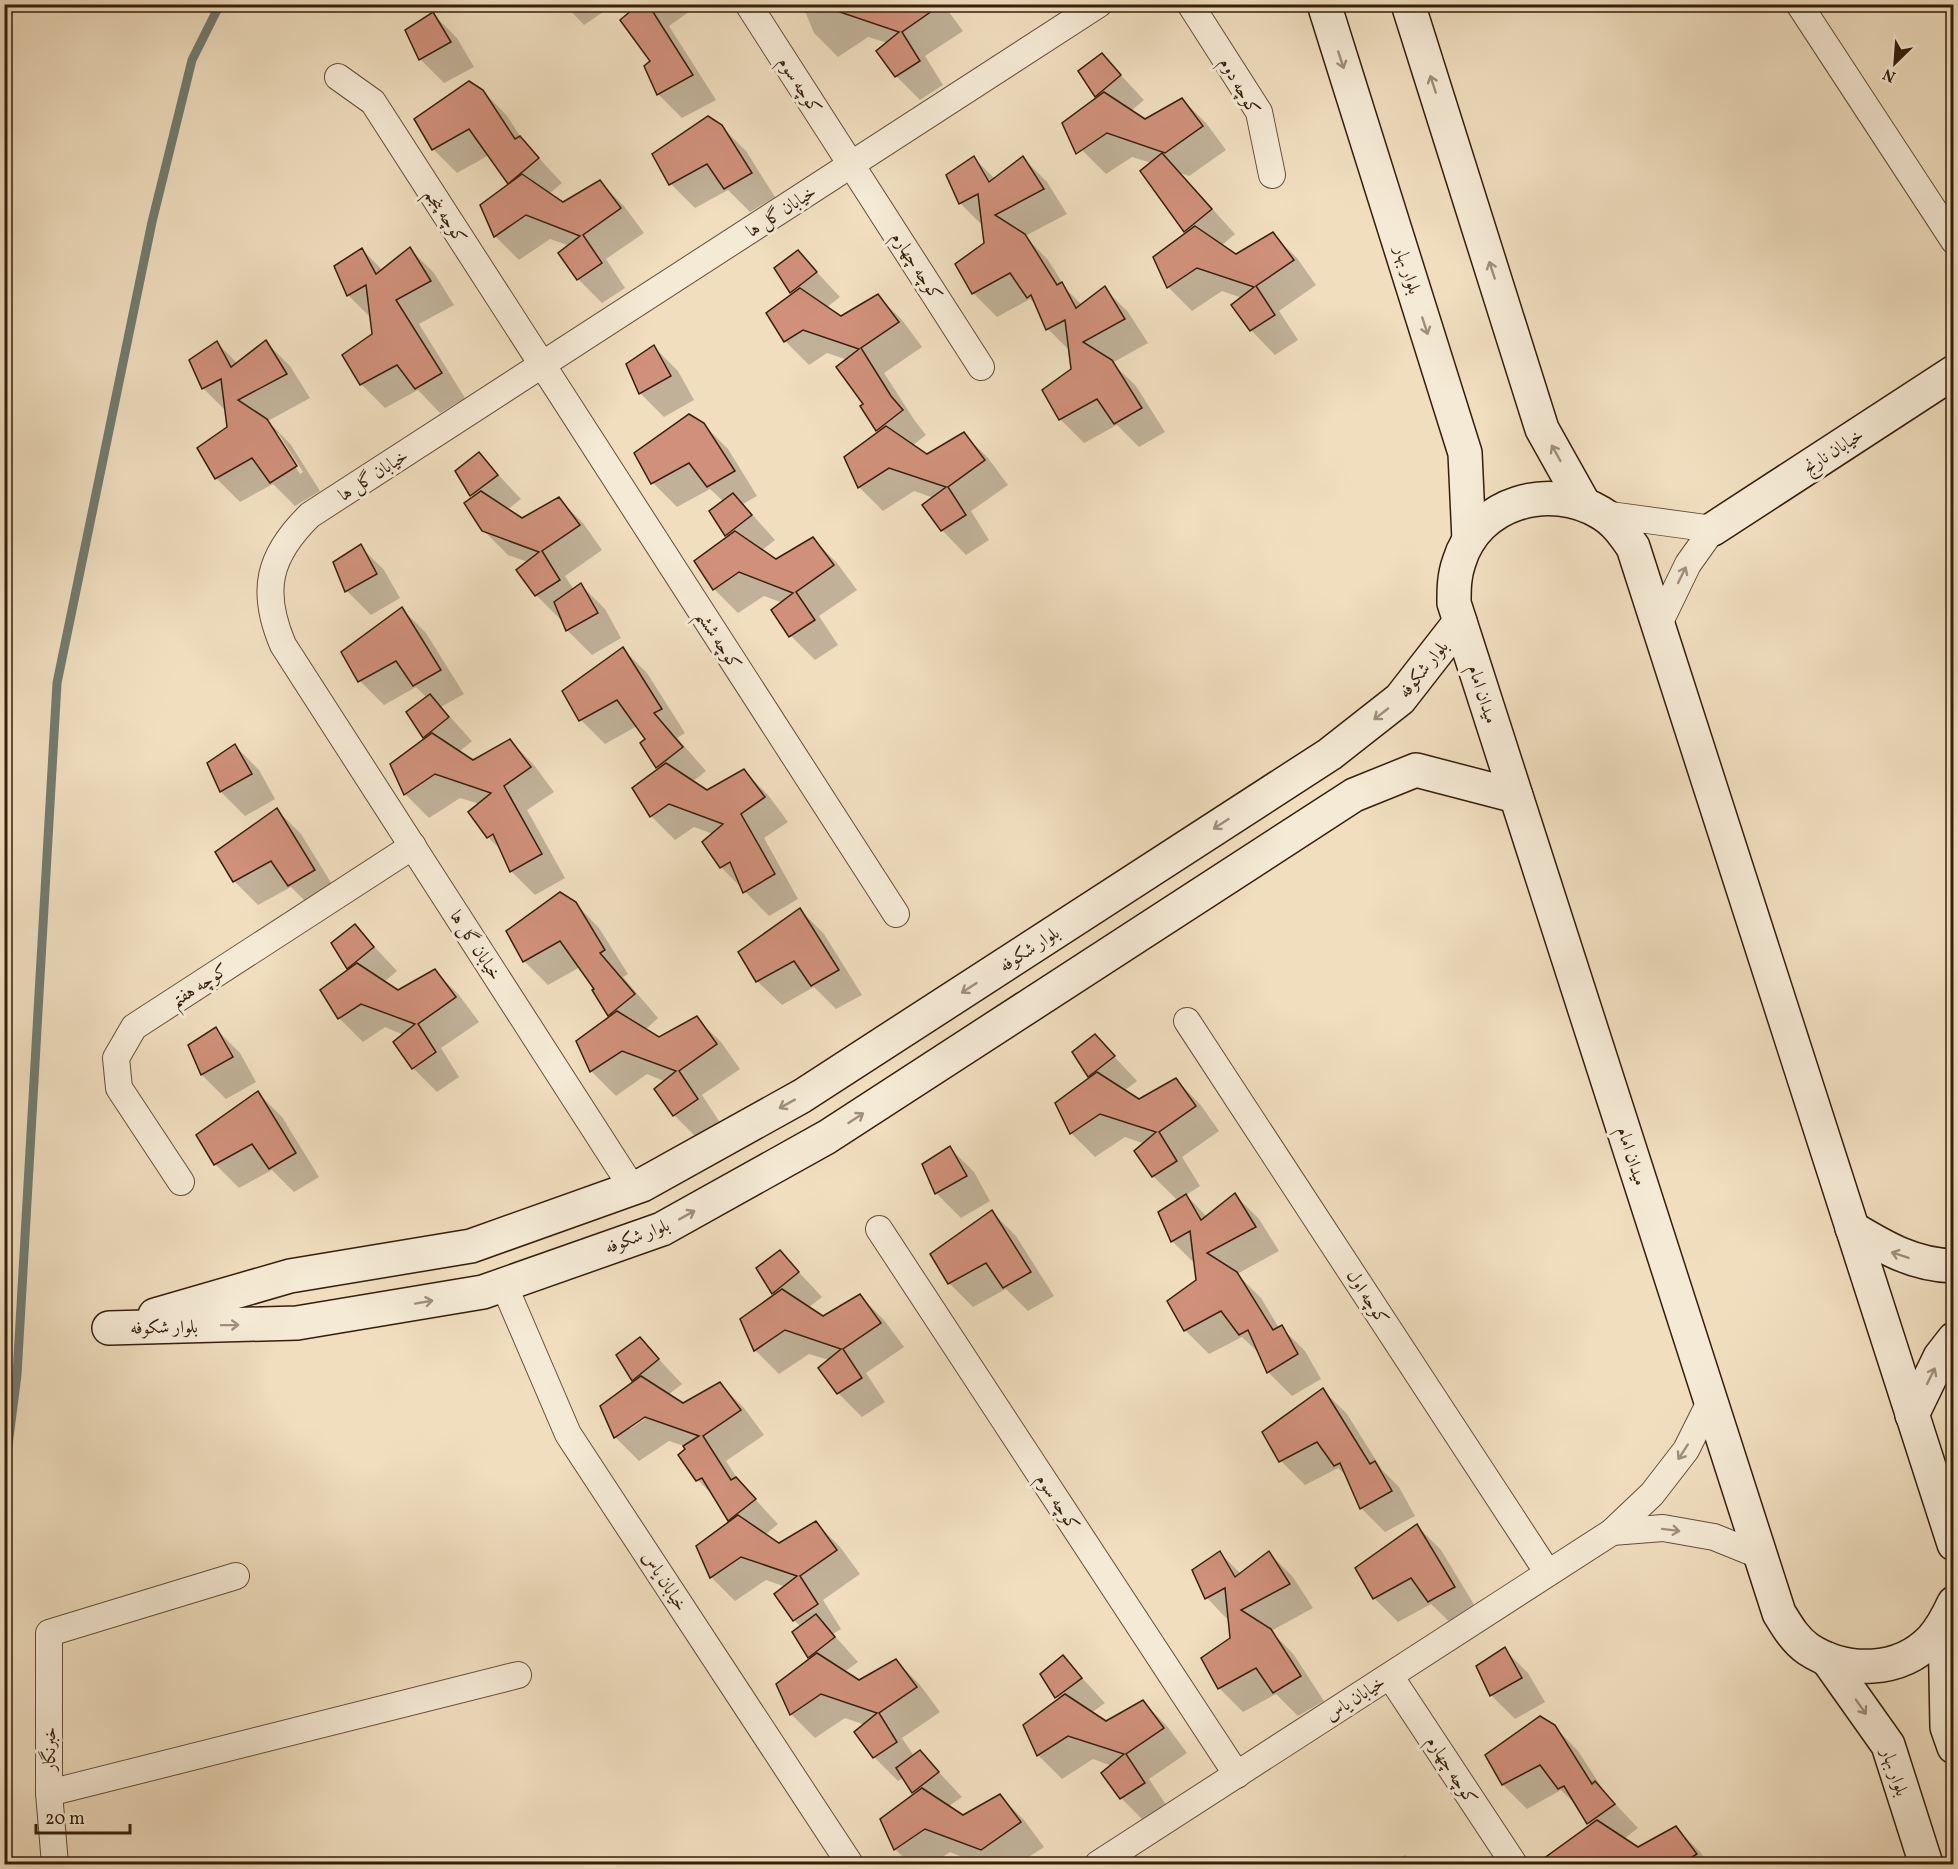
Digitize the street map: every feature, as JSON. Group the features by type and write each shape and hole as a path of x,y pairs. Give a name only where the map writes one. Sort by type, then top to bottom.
{"street":[{"name":"کوچه سوم","path":"748,4 852,165"},
{"name":"خیابان گل ها","path":"633,1188 283,645 272,615 270,599 272,575 280,552 293,532 310,516 1099,4"},
{"name":"کوچه دوم","path":"1190,4 1259,112 1272,175"},
{"name":"بلوار بهار","path":"1324,4 1465,453 1469,540"},
{"path":"1408,4 1542,429 1594,509 1620,529 1633,547 1953,1544"},
{"path":"1799,4 1953,241"},
{"name":"کوچه پنجم","path":"338,77 373,102 542,365"},
{"name":"کوچه چهارم","path":"852,165 981,367"},
{"name":"کوچه ششم","path":"542,365 896,914"},
{"name":"خیابان نارنج","path":"1713,529 1953,372"},
{"name":"میدان امام","path":"1594,509 1563,499 1541,498 1520,502 1500,511 1483,524 1469,540 1459,560 1454,581 1454,603 1516,796 1779,1613 1791,1632 1807,1648 1827,1659 1848,1665 1871,1667 1893,1663 1913,1653 1931,1640 1949,1612"},
{"path":"1594,509 1713,529 1688,564 1658,626"},
{"name":"بلوار شکوفه","path":"1460,622 1400,699 1330,754 802,1096 642,1185 471,1246 290,1276 109,1328 297,1323 483,1292 662,1229 827,1137 1354,795 1416,770 1516,796"},
{"name":"کوچه هفتم","path":"181,1182 119,1088 116,1058 134,1027 413,846"},
{"name":"کوچه اول","path":"1187,1021 1548,1573"},
{"path":"1852,1228 1891,1252 1935,1265 1953,1266"},
{"name":"کوچه سوم","path":"879,1229 1237,1775"},
{"name":"خیابان یاس","path":"504,1285 568,1434 850,1864"},
{"path":"1912,1415 1940,1357 1953,1339"},
{"name":"خیابان یاس","path":"1098,1864 1612,1532 1653,1494 1686,1450 1711,1400"},
{"path":"1612,1532 1663,1528 1714,1536 1761,1556"},
{"name":"خبرنگار","path":"55,1864 49,1793 49,1633 236,1576"},
{"path":"1949,1612 1947,1726 1953,1747"},
{"name":"بلوار بهار","path":"1827,1659 1888,1745 1926,1864"},
{"path":"49,1793 518,1675"},
{"name":"کوچه چهارم","path":"1390,1676 1512,1864"}],"building":[{"path":"639,4 648,4 693,75 657,95 644,66 650,61 620,20"},
{"path":"832,4 942,4 902,32 920,61 895,77 876,51 899,32 831,9"},
{"path":"433,12 451,42 419,60 405,30"},
{"path":"1102,53 1121,75 1095,97 1078,71"},
{"path":"469,81 483,90 515,139 520,136 539,158 508,184 469,129 432,150 414,119"},
{"path":"1104,92 1145,119 1182,98 1203,126 1165,153 1107,133 1076,154 1062,123"},
{"path":"708,116 722,125 752,173 724,189 707,164 669,185 652,154"},
{"path":"1162,153 1212,209 1184,232 1140,171"},
{"path":"974,156 989,182 1023,156 1044,189 995,215 1025,234 1057,285 1062,282 1076,308 1105,286 1125,319 1083,342 1112,360 1142,408 1114,424 1097,399 1059,420 1042,390 1071,369 1065,320 1046,330 1031,295 1027,298 1010,273 972,294 955,264 984,243 978,194 959,204 946,175"},
{"path":"522,174 563,202 600,180 621,208 583,235 602,263 577,280 558,253 580,236 526,215 494,237 480,205"},
{"path":"1195,226 1236,254 1273,232 1294,260 1256,286 1275,315 1250,331 1231,305 1254,287 1197,268 1167,288 1153,257"},
{"path":"410,247 431,281 396,300 442,373 415,389 397,365 360,385 342,355 372,334 366,285 347,296 334,266 362,248 376,274"},
{"path":"798,250 817,272 790,293 774,268"},
{"path":"800,288 841,316 878,294 899,322 861,348 891,396 903,410 876,431 860,406 863,404 836,367 859,349 803,330 784,342 766,313"},
{"path":"266,340 287,374 238,400 267,419 297,466 270,483 252,458 215,479 197,448 227,427 221,379 202,389 189,360 217,341 231,367"},
{"path":"654,345 671,376 639,394 626,364"},
{"path":"689,414 704,423 735,471 707,487 689,463 651,484 634,453"},
{"path":"886,426 927,454 964,432 985,460 948,487 966,515 941,531 922,505 946,487 889,468 858,488 844,457"},
{"path":"479,452 498,475 470,496 455,471"},
{"path":"481,491 522,518 559,497 580,525 542,551 560,580 535,596 516,570 539,552 482,531 464,503"},
{"path":"733,493 752,515 725,536 709,511"},
{"path":"735,531 776,559 813,537 834,565 796,592 815,620 789,637 771,610 793,593 739,572 713,590 694,561"},
{"path":"361,544 377,574 345,592 333,562"},
{"path":"581,583 598,613 566,631 554,602"},
{"path":"402,607 441,670 413,686 396,661 358,682 341,652"},
{"path":"623,647 662,709 654,713 683,747 656,768 640,743 645,739 617,700 579,721 562,691"},
{"path":"430,694 449,717 423,738 406,712"},
{"path":"432,733 473,760 510,739 531,767 504,786 542,854 510,872 493,834 487,838 468,812 491,793 435,774 404,795 390,764"},
{"path":"235,744 252,774 220,792 207,763"},
{"path":"666,763 707,790 744,769 765,797 741,814 775,874 743,893 730,862 720,868 702,842 723,824 669,804 650,817 632,788"},
{"path":"277,808 315,870 288,886 271,861 233,882 215,852"},
{"path":"560,892 576,902 605,950 600,953 635,994 608,1016 592,990 594,989 560,941 523,962 506,931"},
{"path":"800,908 839,970 811,986 794,961 756,982 738,952"},
{"path":"355,924 374,947 347,969 331,943"},
{"path":"357,963 398,990 435,969 456,997 418,1024 436,1052 412,1069 393,1042 415,1024 361,1004 338,1019 320,990"},
{"path":"617,1011 659,1037 697,1016 717,1044 679,1071 698,1099 673,1116 654,1089 676,1071 622,1051 590,1072 576,1041"},
{"path":"216,1027 233,1057 201,1075 188,1045"},
{"path":"1095,1034 1115,1056 1088,1077 1072,1052"},
{"path":"1097,1072 1139,1099 1176,1078 1196,1106 1159,1132 1177,1161 1152,1177 1134,1151 1156,1132 1100,1114 1070,1134 1055,1103"},
{"path":"258,1091 296,1153 269,1169 252,1144 214,1165 196,1135"},
{"path":"950,1146 967,1176 935,1194 922,1164"},
{"path":"1235,1193 1256,1227 1207,1253 1237,1272 1273,1330 1282,1325 1298,1354 1267,1373 1248,1330 1239,1335 1221,1311 1184,1331 1167,1301 1196,1280 1190,1231 1171,1242 1158,1212 1186,1194 1201,1220"},
{"path":"992,1210 1031,1272 1003,1288 986,1263 948,1284 930,1254"},
{"path":"780,1250 799,1272 772,1294 756,1268"},
{"path":"782,1289 823,1316 860,1294 881,1323 843,1349 862,1378 837,1394 818,1368 841,1349 785,1330 754,1351 740,1319"},
{"path":"640,1337 659,1359 632,1381 616,1355"},
{"path":"641,1376 683,1403 720,1382 741,1410 703,1436 731,1480 736,1477 756,1499 728,1521 702,1478 696,1481 678,1455 685,1449 683,1446 699,1436 645,1417 614,1438 600,1406"},
{"path":"1323,1388 1370,1464 1375,1461 1392,1491 1360,1509 1340,1463 1334,1466 1317,1442 1279,1462 1262,1432"},
{"path":"738,1515 779,1543 816,1521 837,1550 800,1576 818,1604 793,1621 774,1594 797,1576 741,1557 710,1578 696,1546"},
{"path":"1417,1524 1455,1587 1428,1602 1411,1578 1373,1599 1355,1568"},
{"path":"1220,1551 1235,1577 1269,1551 1290,1584 1241,1610 1271,1629 1301,1676 1273,1693 1256,1668 1218,1689 1201,1658 1230,1638 1225,1588 1205,1599 1192,1570"},
{"path":"816,1614 835,1637 808,1658 792,1632"},
{"path":"1505,1647 1522,1678 1490,1696 1476,1666"},
{"path":"817,1653 859,1680 896,1659 917,1687 879,1713 897,1742 873,1758 854,1732 877,1713 821,1694 790,1715 776,1684"},
{"path":"1063,1655 1082,1678 1055,1698 1040,1674"},
{"path":"1065,1694 1106,1721 1143,1700 1164,1728 1126,1754 1145,1783 1120,1799 1101,1773 1124,1754 1068,1736 1037,1756 1023,1725"},
{"path":"1540,1716 1555,1725 1592,1784 1595,1781 1615,1804 1587,1824 1564,1786 1558,1789 1540,1765 1502,1785 1485,1755"},
{"path":"920,1750 939,1772 912,1793 896,1768"},
{"path":"922,1788 963,1815 1000,1794 1021,1822 981,1850 925,1829 894,1850 880,1819"},
{"path":"1597,1820 1638,1847 1676,1826 1697,1854 1681,1864 1536,1864"}],"waterway":[{"path":"4,1477 17,1375 57,683 152,222 192,60 220,4"}]}
